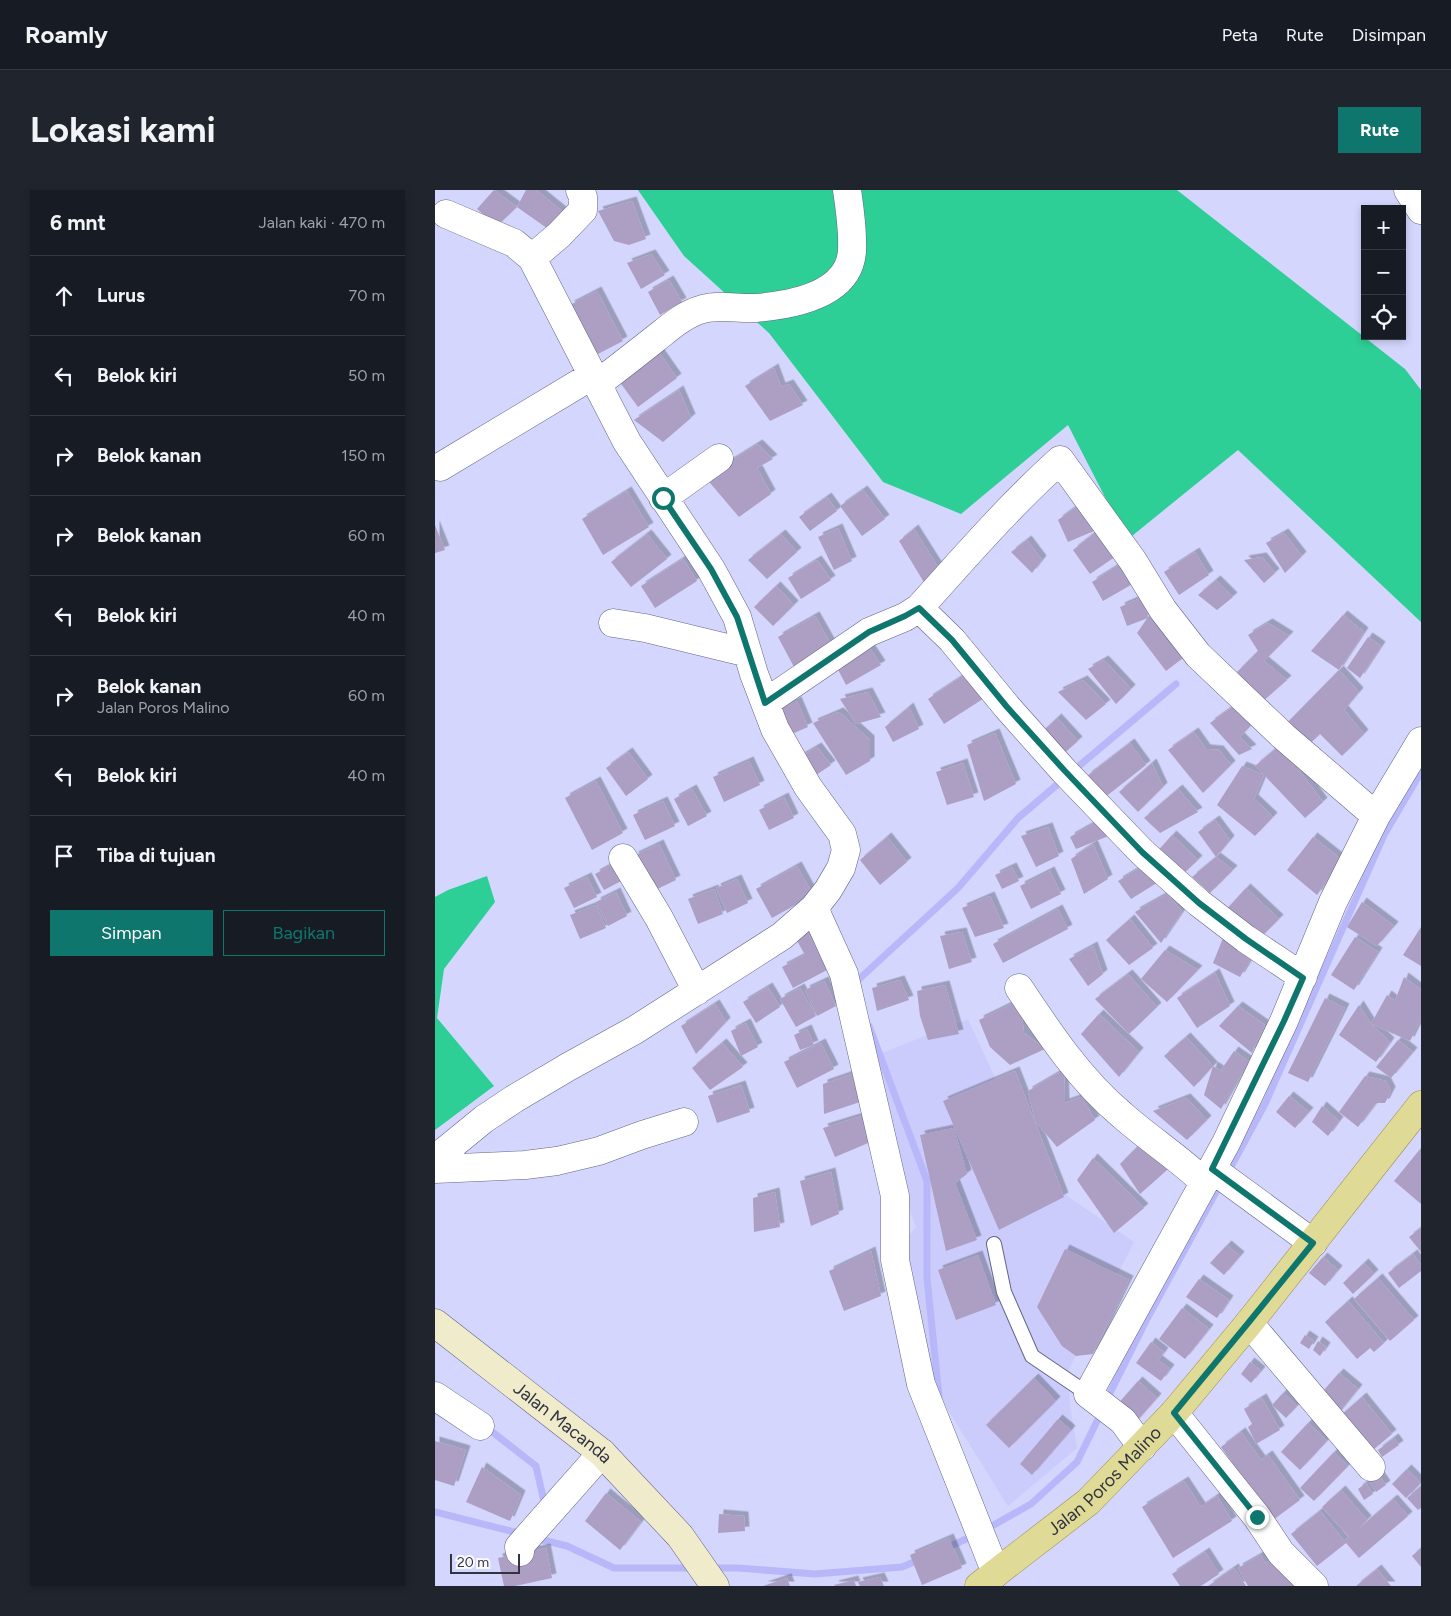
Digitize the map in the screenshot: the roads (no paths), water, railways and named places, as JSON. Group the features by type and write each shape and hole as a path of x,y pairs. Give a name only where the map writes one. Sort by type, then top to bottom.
{"main road":[{"name":"Jalan Poros Malino","path":"988,1580 1088,1502 1174,1413 1313,1243 1421,1105"}],"street":[{"path":"532,258 573,222 583,210 583,197 580,190"},
{"path":"440,467 595,379 681,319 702,309 724,306 754,308 788,304 811,298 836,282 846,271 852,252 847,190"},
{"path":"1407,190 1421,210"},
{"path":"435,1159 484,1119 514,1099 635,1030 782,936 814,908 828,890 841,868 846,850 842,834 808,787 775,729 737,617 711,569 627,442 532,258 515,243 445,214"},
{"path":"663,498 719,458"},
{"path":"765,703 869,632 919,608 1026,490 1060,460 1133,562 1163,610 1199,654 1283,736 1376,816"},
{"path":"919,608 952,640 1007,707 1142,852 1199,903 1246,939 1303,978"},
{"path":"613,623 645,628 748,653"},
{"path":"1142,1447 1123,1421 1092,1397 1208,1176 1284,1021 1333,902 1376,816 1417,760"},
{"path":"623,858 659,918 697,991"},
{"path":"814,908 844,974 895,1196 895,1260 921,1384 979,1533 988,1580"},
{"path":"1019,988 1080,1073 1121,1115 1182,1161 1313,1243"},
{"path":"435,1169 525,1166 557,1161 599,1151 685,1122"},
{"path":"1249,1322 1371,1467"},
{"name":"Jalan Macanda","path":"435,1323 602,1453 680,1536 711,1580"},
{"path":"435,1396 481,1426"},
{"path":"1174,1413 1257,1517 1281,1553 1314,1586"},
{"path":"523,1546 602,1453"}],"lane":[{"path":"994,1244 1004,1292 1033,1356 1092,1397"}],"waterway":[{"path":"1073,771 1176,684"},
{"path":"1227,1174 1265,1104 1384,835 1421,772"},
{"path":"858,986 857,981 958,888 1018,818 1065,778"},
{"path":"869,1026 927,1181 927,1278 939,1396"},
{"path":"1106,1401 1148,1317 1221,1183"},
{"path":"985,1530 1031,1504 1077,1462 1102,1411"},
{"path":"486,1427 536,1466 545,1506"},
{"path":"435,1512 522,1534"},
{"path":"944,1549 975,1535"},
{"path":"535,1538 567,1546 614,1568 695,1568"},
{"path":"711,1568 738,1568 815,1574 902,1567 921,1559"}]}
